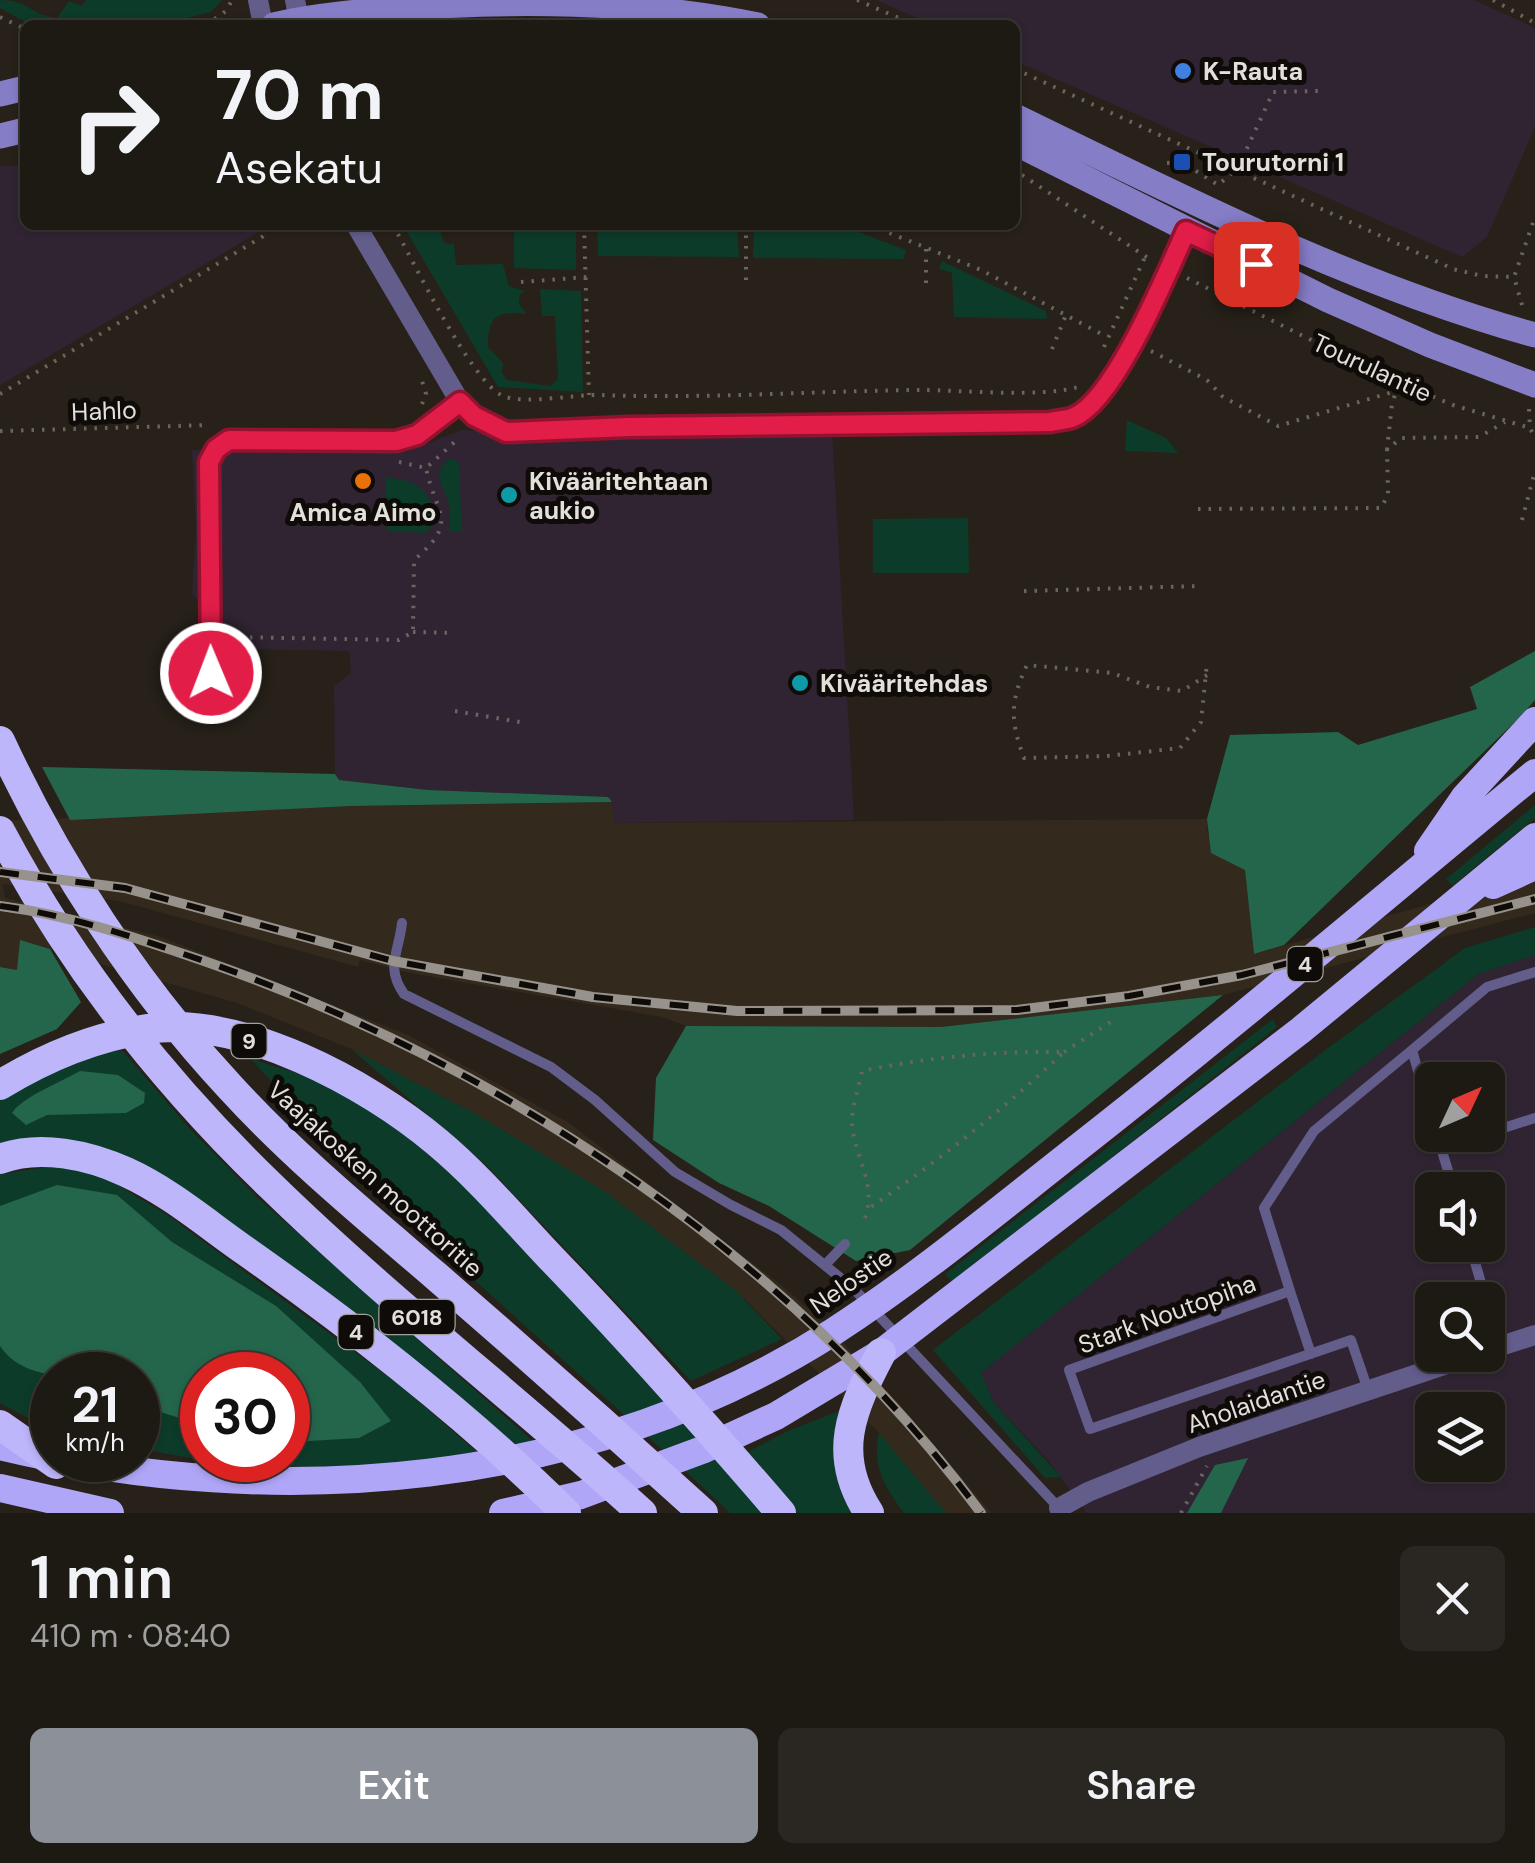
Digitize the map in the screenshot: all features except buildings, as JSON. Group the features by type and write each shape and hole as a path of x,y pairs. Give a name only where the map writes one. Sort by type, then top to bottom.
{"highway":[{"path":"1419,869 1438,833 1465,797 1535,721"},
{"name":"Vaajakosken moottoritie","path":"4,750 48,836 137,974 208,1063 285,1143 702,1513"},
{"name":"Nelostie","path":"151,1482 313,1494 444,1482 548,1459 674,1417 746,1382 834,1332 923,1268 1192,1059 1535,773"},
{"name":"6018","path":"0,831 56,927 106,1000 200,1114 271,1187 371,1278 642,1513"},
{"name":"4","path":"503,1513 581,1495 702,1450 776,1416 881,1354 1301,1030 1535,836"},
{"path":"1464,898 1535,866"},
{"name":"9","path":"0,1085 64,1051 150,1028 194,1030 273,1047 362,1088 404,1115 471,1174 680,1396 781,1513"},
{"name":"4","path":"0,1160 57,1152 129,1172 162,1192 318,1301 409,1374 566,1513"},
{"name":"4","path":"869,1513 851,1480 846,1461 860,1396 881,1354"},
{"name":"4","path":"0,1425 30,1446"},
{"name":"Nelostie","path":"0,1446 30,1456"},
{"path":"0,1488 110,1513"}],"main road":[{"path":"292,17 441,3 536,1 658,5 733,20"},
{"path":"1020,118 1318,259 1467,316 1530,325"},
{"name":"Tourulantie","path":"1020,146 1186,231 1532,395"}],"street":[{"path":"359,230 460,402 474,416 506,432 1051,422 1074,418 1104,392 1138,348 1186,231"},
{"path":"211,673 209,462 216,449 229,440 396,441 417,435 460,402"},
{"path":"1505,1344 1535,1334"},
{"name":"Aholaidantie","path":"1061,1510 1088,1492 1198,1447 1423,1372"}],"lane":[{"path":"402,923 393,962 394,979 404,994 552,1067 676,1172 781,1230 853,1288 1061,1510"},
{"path":"1415,1062 1412,1050 1486,988 1535,972"},
{"name":"Stark Noutopiha","path":"1368,1390 1351,1340 1090,1428 1069,1370 1290,1291 1264,1208 1314,1132 1412,1050"},
{"path":"1505,1128 1535,1118"},
{"path":"825,1265 845,1244"},
{"path":"1290,1291 1310,1354"}],"path":[{"path":"213,20 226,11 232,0"},
{"path":"857,0 903,20"},
{"path":"1494,0 1535,22"},
{"path":"1020,71 1453,269 1514,278"},
{"path":"1168,163 1182,162 1218,185 1238,168 1273,92 1321,91"},
{"name":"Tourulantie","path":"1020,173 1145,257 1453,406 1530,428"},
{"path":"1530,325 1514,278 1535,217"},
{"path":"0,394 262,237 267,230"},
{"path":"396,230 465,352 491,388 505,397 673,398 1054,390 1081,386"},
{"path":"584,230 588,395"},
{"path":"746,230 746,287"},
{"path":"882,230 981,270 1108,338 1208,380 1223,397 1278,426 1396,390"},
{"path":"926,248 926,283"},
{"path":"1101,353 1145,257"},
{"path":"521,282 587,278"},
{"path":"1052,349 1066,315"},
{"path":"421,406 426,394 421,382 465,352"},
{"path":"1198,509 1381,508 1388,495 1386,450 1399,382"},
{"path":"1532,395 1530,428 1535,438"},
{"path":"1386,450 1401,438 1479,437 1506,421"},
{"name":"Hahlo","path":"0,431 226,425"},
{"path":"413,632 414,560 440,536 442,525 426,468"},
{"path":"1522,520 1535,471"},
{"path":"1024,590 1198,586"},
{"path":"210,638 399,640 413,632 454,633"},
{"path":"1207,674 1182,691 1150,688 1112,673 1027,665 1014,694 1014,732 1024,758 1108,756 1180,748 1201,722 1207,674 1208,663"},
{"path":"455,711 526,723"},
{"path":"868,1209 931,1166 1009,1104 1064,1052 1112,1020"},
{"path":"865,1218 867,1174 852,1124 862,1071 914,1060 1064,1052"}],"shaded area":[{"path":"876,0 1474,0 1535,28 1535,127 1487,237 1462,257 1020,63 1020,20 922,20"},
{"path":"0,166 20,166 20,230 263,230 0,385"},
{"path":"462,430 477,431 501,442 543,443 832,430 854,820 613,823 612,802 607,797 428,790 339,780 335,774 334,686 351,673 349,651 233,649 192,593 196,531 192,450 303,447 405,452"},
{"path":"612,802 614,823 1207,819 1208,836 1245,869 1254,954 1535,874 1535,913 1223,995 941,1027 686,1026 662,1017 410,973 360,960 358,967 123,902 3,884 5,898 161,937 408,1035 568,1122 826,1324 991,1513 946,1513 879,1433 735,1290 604,1191 474,1113 351,1049 237,1003 21,941 17,970 0,967 0,821 351,806"},
{"path":"1535,955 1535,1513 1087,1513 1048,1460 994,1403 981,1373 1478,974"}],"green space":[{"path":"0,0 18,2 57,18 69,1 82,6 86,0 222,0 211,12 180,20 22,20 0,8"},
{"path":"406,230 440,230 444,243 454,244 456,265 503,264 509,286 525,291 520,294 519,304 527,314 501,315 490,328 488,347 503,363 502,373 507,380 551,386 558,379 555,316 542,316 540,289 581,291 583,392 498,387"},
{"path":"514,230 576,230 576,270 514,268"},
{"path":"597,230 737,230 739,257 598,256"},
{"path":"754,230 853,230 906,250 904,259 753,258"},
{"path":"942,261 1046,311 1047,319 954,317 952,273 939,269"},
{"path":"1127,420 1166,438 1178,453 1125,451"},
{"path":"447,460 459,463 462,531 450,531 449,506 439,477"},
{"path":"385,478 421,488 431,502 436,523 425,533 387,531"},
{"path":"968,518 969,573 873,573 873,519"},
{"path":"1535,651 1535,700 1520,717 1284,945 1254,954 1245,870 1211,853 1207,819 1230,735 1338,732 1358,745 1477,709 1470,687"},
{"path":"42,767 335,774 339,780 428,790 608,797 612,802 351,806 70,820"},
{"path":"1535,805 1535,818 1452,886 1446,879"},
{"path":"1535,927 1535,955 1478,974 981,1373 994,1403 1061,1477 1045,1478 933,1350 1465,948"},
{"path":"20,940 50,949 81,1002 57,1029 0,1054 0,967 17,970"},
{"path":"1223,995 910,1250 856,1261 769,1206 719,1183 653,1140 656,1078 686,1026 941,1027"},
{"path":"1273,1019 1277,1027 953,1283 945,1274"},
{"path":"351,1049 474,1113 604,1191 735,1290 782,1339 691,1381 485,1164"},
{"path":"112,1050 123,1051 189,1128 258,1198 536,1444 511,1451 167,1182 0,1144 0,1099 71,1061"},
{"path":"251,1059 320,1080 393,1124 461,1177 766,1513 730,1513 425,1235"},
{"path":"80,1071 118,1075 145,1093 144,1103 126,1113 47,1115 26,1125 12,1113 33,1096"},
{"path":"61,1165 106,1178 166,1214 400,1385 478,1453 393,1464 310,1467 310,1352 180,1352 180,1456 160,1452 160,1352 30,1352 30,1419 0,1403 0,1174"},
{"path":"57,1185 117,1195 172,1242 276,1306 360,1382 391,1421 359,1438 310,1441 310,1352 180,1352 180,1418 160,1412 160,1352 30,1352 30,1369 27,1368 0,1346 0,1206"},
{"path":"841,1410 859,1513 797,1513 744,1454"},
{"path":"879,1433 946,1513 904,1513 881,1476 877,1456"},
{"path":"1248,1458 1221,1513 1187,1513 1215,1465"}],"railway":[{"path":"0,872 125,888 393,961 593,997 737,1011 1017,1010 1129,996 1242,975 1535,899"},
{"path":"0,906 78,921 128,936 315,1004 425,1055 531,1114 633,1180 731,1253 822,1334 906,1420 981,1513"}],"place":[{"name":"K-Rauta","path":"1183,71"},
{"name":"Tourutorni 1","path":"1182,162"},
{"name":"Amica Aimo","path":"363,481"},
{"name":"Kivääritehtaan aukio","path":"509,495"},
{"name":"Kivääritehdas","path":"800,683"}],"route":[{"path":"211,673 209,462 216,449 229,440 396,441 417,435 460,402 486,424 506,432 1051,422 1074,418 1104,392 1165,279 1186,231 1256,264"}]}
